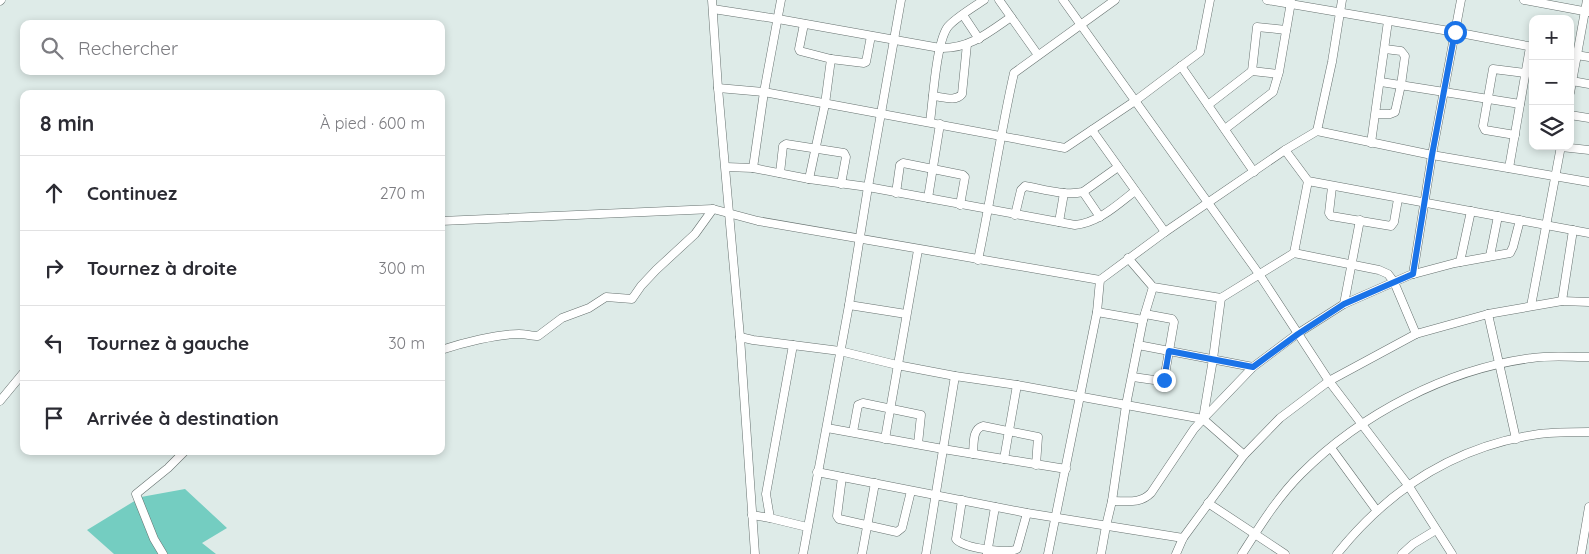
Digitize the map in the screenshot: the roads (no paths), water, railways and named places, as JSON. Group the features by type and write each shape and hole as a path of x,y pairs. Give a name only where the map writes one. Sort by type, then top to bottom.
{"street":[{"path":"712,0 740,337 755,554"},
{"path":"753,168 764,92 781,0"},
{"path":"803,554 850,305 880,114 901,0"},
{"path":"930,122 940,48 947,28 984,0"},
{"path":"999,0 1038,55"},
{"path":"1063,0 1259,274 1329,381 1408,485 1452,554"},
{"path":"978,260 1000,136 1014,73 1115,0"},
{"path":"718,88 764,92 1065,148 1135,101 1201,50 1210,0"},
{"path":"1267,0 1291,2 1529,47"},
{"path":"1048,554 1097,312 1100,280 1208,202 1317,130 1332,62 1342,0"},
{"path":"1413,274 1460,0"},
{"path":"1524,0 1587,11"},
{"path":"1587,0 1587,11 1574,55 1589,58"},
{"path":"1225,129 1273,92 1291,2"},
{"path":"712,9 940,48 954,48 979,39 1011,17"},
{"path":"963,15 979,39"},
{"path":"1371,143 1388,21"},
{"path":"804,24 800,51 831,59 866,62 871,36"},
{"path":"1252,71 1257,27 1286,30"},
{"path":"934,96 956,99 962,94 967,44"},
{"path":"1376,114 1395,112 1401,85 1404,54 1401,51 1384,49"},
{"path":"1509,168 1529,56"},
{"path":"809,179 825,104 831,59"},
{"path":"1181,66 1254,172"},
{"path":"1515,135 1484,130 1483,126 1494,68 1525,74"},
{"path":"1208,105 1252,71 1278,74"},
{"path":"1574,81 1589,84"},
{"path":"1381,82 1520,104"},
{"path":"1574,116 1589,118"},
{"path":"928,198 940,124"},
{"path":"1092,130 1165,232"},
{"path":"1317,130 1432,155 1589,182"},
{"path":"780,173 783,146 788,144 844,153 841,184"},
{"path":"1574,148 1589,150"},
{"path":"1286,150 1308,181 1332,187 1589,233"},
{"path":"1531,306 1560,150"},
{"path":"896,193 901,164 932,169 964,176 960,204"},
{"path":"726,166 753,168 809,179 868,187 1075,225 1100,217 1135,191"},
{"path":"1016,215 1021,190 1026,186 1064,193 1083,192 1118,167"},
{"path":"1294,253 1308,181"},
{"path":"1332,187 1329,215 1392,225 1398,199"},
{"path":"1083,192 1100,217"},
{"path":"1059,222 1064,193"},
{"path":"445,349 496,337 519,334 538,336 562,318 588,308 606,297 632,299 640,286 695,234 713,209"},
{"path":"445,221 713,209 758,221 1100,280"},
{"path":"1460,262 1471,212"},
{"path":"1490,256 1498,216"},
{"path":"1344,304 1360,220"},
{"path":"1112,501 1136,502 1145,499 1203,419 1253,367 1298,334 1344,304 1413,274 1511,252 1520,220"},
{"path":"1562,301 1573,230"},
{"path":"886,439 897,364 918,250"},
{"path":"1128,258 1152,287 1221,298 1294,253 1385,272 1394,282 1416,334"},
{"path":"1101,554 1112,501 1126,404 1152,287"},
{"path":"1203,419 1214,358 1221,298"},
{"path":"1176,554 1183,538 1244,455 1280,418 1329,381 1416,334 1488,314 1531,306 1562,301 1589,302"},
{"path":"850,305 906,314"},
{"path":"1097,312 1174,320 1163,381 1133,377"},
{"path":"1488,314 1516,439"},
{"path":"740,337 840,351 955,376 1017,385 1203,419 1244,455"},
{"path":"770,518 766,494 793,345"},
{"path":"1138,346 1214,358 1253,367"},
{"path":"1242,554 1272,508 1300,475 1331,448 1362,425 1423,390 1476,370 1534,358 1589,356"},
{"path":"926,554 955,376"},
{"path":"0,401 20,377"},
{"path":"1004,459 1017,385"},
{"path":"853,432 860,403 863,402 921,415 918,444"},
{"path":"972,454 978,427 1009,430 1038,437 1036,464"},
{"path":"827,428 1066,469"},
{"path":"1337,554 1356,529 1408,485 1448,462 1488,446 1539,434 1589,432"},
{"path":"1331,448 1377,511"},
{"path":"163,554 154,539 136,494 181,455"},
{"path":"818,472 1027,513 1183,538"},
{"path":"842,477 837,516 842,520 898,532 901,530 912,491"},
{"path":"862,554 875,483"},
{"path":"962,500 956,539 962,544 987,552 1012,551 1017,548 1027,513"},
{"path":"1208,503 1285,554"},
{"path":"987,552 995,507"},
{"path":"1582,554 1589,507"},
{"path":"752,515 807,527"},
{"path":"1402,554 1413,544 1436,530"}]}
